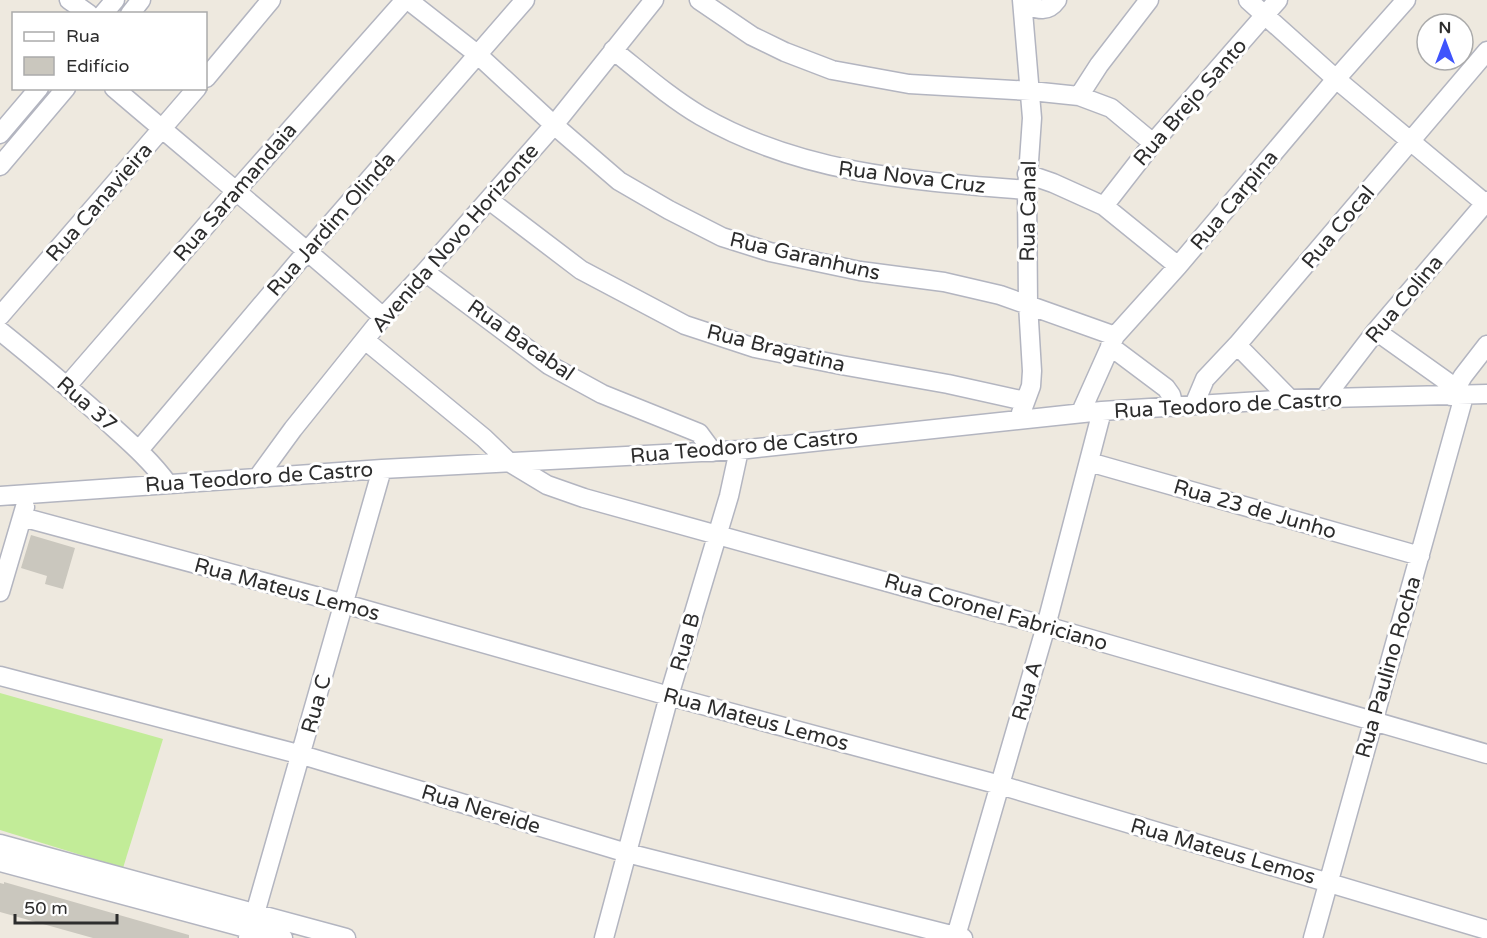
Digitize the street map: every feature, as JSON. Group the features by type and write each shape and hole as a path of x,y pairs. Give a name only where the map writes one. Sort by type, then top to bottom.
{"street":[{"path":"69,0 86,12"},
{"path":"106,12 115,0"},
{"path":"132,12 141,0"},
{"path":"207,77 271,0"},
{"name":"Rua Garanhuns","path":"407,0 477,54 619,181 669,210 722,237 770,252 860,271 944,282 1028,304 1112,341 1166,388 1171,395 1174,407"},
{"name":"Rua Saramandaia","path":"67,386 234,192 407,0"},
{"name":"Rua Jardim Olinda","path":"139,450 308,250 525,0"},
{"name":"Avenida Novo Horizonte","path":"258,477 384,317 554,125 654,0"},
{"path":"699,0 752,36 785,52 832,70 909,84 1079,96 1111,108 1153,142"},
{"path":"1022,2 1044,10 1050,8 1057,0"},
{"path":"1079,96 1099,65 1149,0"},
{"path":"1248,0 1336,79 1486,203"},
{"name":"Rua Brejo Santo","path":"1104,206 1153,142 1278,0"},
{"name":"Rua Carpina","path":"1081,412 1112,341 1406,0"},
{"name":"Rua Canal","path":"1019,420 1031,386 1032,371 1028,304 1027,182 1032,118 1022,2"},
{"name":"Rua Nova Cruz","path":"613,50 670,96 701,116 737,134 788,154 839,169 881,176 1053,183 1104,206 1178,266"},
{"name":"Rua Cocal","path":"1194,405 1205,379 1237,345 1487,51"},
{"path":"0,134 37,90"},
{"path":"0,166 64,90"},
{"path":"116,90 234,192 308,250 384,317"},
{"name":"Rua Canavieira","path":"0,316 195,90"},
{"name":"Rua Bragatina","path":"489,200 581,270 685,325 754,348 948,384 1025,401"},
{"name":"Rua Colina","path":"1323,400 1376,331 1486,203"},
{"name":"Rua Bacabal","path":"425,272 549,364 602,394 699,433 713,452"},
{"name":"Rua 37","path":"0,331 139,450 153,463 168,483"},
{"path":"1376,331 1457,393"},
{"name":"Rua Coronel Fabriciano","path":"365,340 484,438 509,462 547,485 575,495 1046,626 1487,754"},
{"path":"1237,345 1290,399"},
{"name":"Rua Paulino Rocha","path":"1313,938 1372,720 1420,556 1457,393 1473,361 1487,345"},
{"name":"Rua Teodoro de Castro","path":"0,496 382,469 739,450 1081,412 1290,399 1323,400 1457,393 1487,394"},
{"name":"Rua A","path":"960,937 1000,785 1046,626 1102,411"},
{"name":"Rua B","path":"604,938 669,696 716,533 729,496 739,450"},
{"name":"Rua 23 de Junho","path":"1089,462 1420,556"},
{"name":"Rua C","path":"251,927 382,469"},
{"path":"0,592 28,494"},
{"name":"Rua Mateus Lemos","path":"22,517 1000,785 1487,930"},
{"name":"Rua Nereide","path":"0,676 302,755 627,853 960,937"},
{"path":"0,844 283,938"},
{"path":"0,862 251,927 346,938"}],"green space":[{"path":"0,693 163,739 123,868 0,830"}],"building":[{"path":"31,535 75,548 63,589 45,584 47,576 21,568"},
{"path":"4,882 189,935 189,938 93,938 0,912 0,883 4,884"}]}
